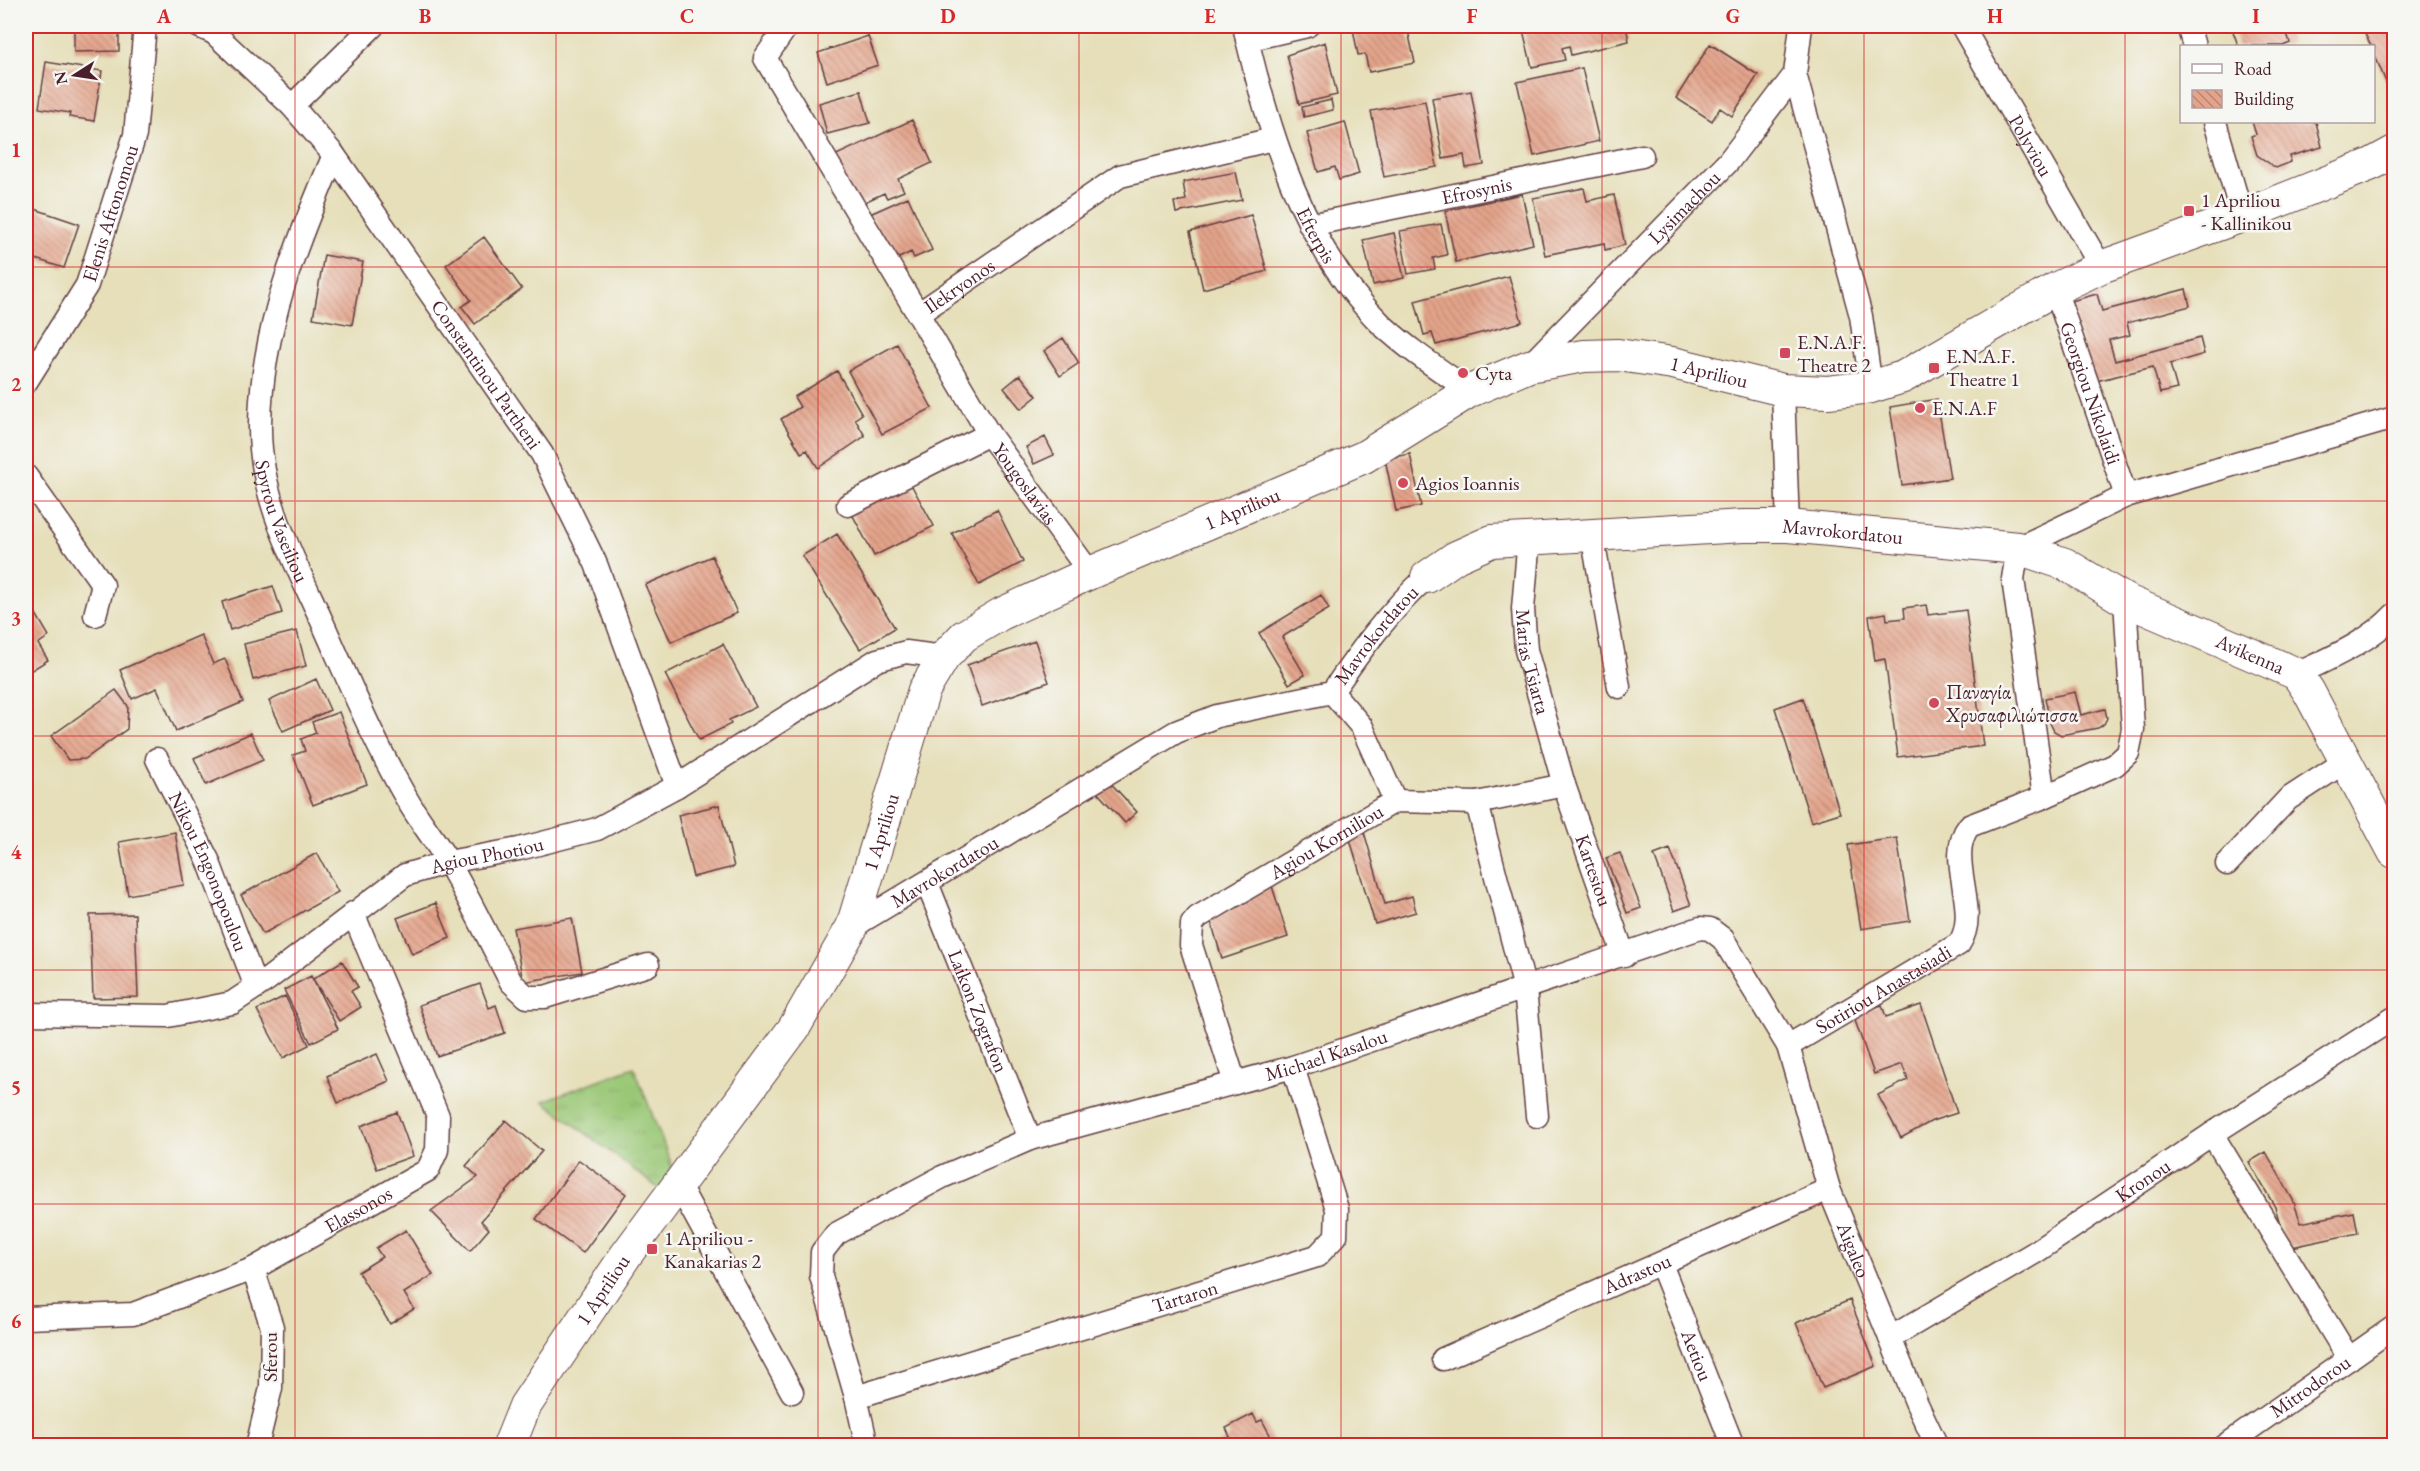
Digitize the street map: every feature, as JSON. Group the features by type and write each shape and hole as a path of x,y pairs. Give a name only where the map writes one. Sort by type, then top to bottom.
{"main road":[{"name":"1 Apriliou","path":"509,1446 525,1406 626,1255 794,1028 852,927 882,836 924,690 944,657 964,636 1001,614 1090,573 1364,457 1470,391 1529,366 1584,356 1618,355 1673,363 1783,390 1828,392 1871,387 1903,377 2055,289 2101,267 2242,216 2372,164 2394,152"},
{"name":"Mavrokordatou","path":"1427,577 1456,557 1492,541 1743,526 1788,526 2018,548"},
{"name":"Avikenna","path":"2018,548 2065,564 2125,600 2297,674 2394,852"}],"street":[{"name":"Elenis Aftonomou","path":"26,382 87,285 135,135 145,26"},
{"name":"Constantinou Partheni","path":"198,26 214,33 292,106 334,156 542,454 596,564 677,786"},
{"path":"292,106 373,26"},
{"name":"Ilekryonos","path":"786,26 765,58 918,314 1120,177 1273,139"},
{"path":"1246,32 1307,26"},
{"path":"1801,26 1795,74 1861,316 1871,387"},
{"name":"Polyviou","path":"1962,26 2101,267"},
{"path":"2188,26 2194,45"},
{"name":"Efterpis","path":"1246,32 1273,139 1310,225 1348,284 1382,324 1417,353 1470,391"},
{"name":"Lysimachou","path":"1529,366 1728,162 1795,74"},
{"path":"2215,123 2242,216"},
{"name":"Spyrou Vaseiliou","path":"334,156 297,242 278,301 268,354 260,424 263,471 280,529 380,749 408,802 448,862 511,982 527,997 546,997 648,965"},
{"name":"Efrosynis","path":"1310,225 1641,156"},
{"name":"Georgiou Nikolaidi","path":"2055,289 2126,496"},
{"path":"918,314 989,434"},
{"path":"1783,390 1788,526"},
{"path":"2044,797 2013,579 2018,548 2126,496 2394,418"},
{"name":"Yougoslavias","path":"849,505 989,434 1090,573"},
{"path":"26,476 103,585 95,615"},
{"path":"1592,534 1619,687"},
{"name":"Marias Tsiarta","path":"1529,537 1523,609 1526,651 1564,785"},
{"name":"Mavrokordatou","path":"852,927 1176,732 1217,716 1332,692 1371,636 1427,577"},
{"name":"Sotiriou Anastasiadi","path":"1788,1046 1959,944 1966,934 1968,922 1961,854 1963,834 1969,826 2044,797 2115,765 2128,753 2133,729 2125,600"},
{"path":"2297,674 2351,647 2385,625 2394,615"},
{"name":"Agiou Photiou","path":"26,1014 168,1016 232,1003 405,875 448,862 519,849 597,829 677,786 877,660 906,652 944,657"},
{"name":"Mavrokordatou","path":"1332,692 1362,727 1395,801"},
{"name":"Nikou Engonopoulou","path":"157,759 208,860 256,987"},
{"path":"2227,864 2288,799 2346,761"},
{"name":"Agiou Korniliou","path":"1235,1083 1191,945 1192,924 1198,917 1395,801 1477,803 1564,785"},
{"name":"Kartesiou","path":"1564,785 1624,956"},
{"path":"1477,803 1525,989 1537,1116"},
{"name":"Laikon Zografon","path":"927,883 1030,1139"},
{"name":"Elassonos","path":"26,1318 133,1314 254,1269 428,1170 437,1150 438,1116 353,913"},
{"name":"Michael Kasalou","path":"856,1397 821,1276 822,1252 836,1234 942,1177 1030,1139 1293,1067 1624,956 1700,928 1710,930 1723,939 1788,1046"},
{"name":"Kronou","path":"1890,1338 2034,1253 2212,1134 2394,1018"},
{"name":"Aigaleo","path":"1788,1046 1829,1189 1937,1446"},
{"name":"Tartaron","path":"856,1397 1317,1256 1336,1236 1337,1209 1293,1067"},
{"path":"2212,1134 2349,1359"},
{"path":"678,1184 792,1392"},
{"name":"Adrastou","path":"1443,1359 1829,1189"},
{"name":"Aetiou","path":"1661,1264 1733,1446"},
{"name":"Sferou","path":"254,1269 272,1327 271,1388 257,1446"},
{"name":"Mitrodorou","path":"2225,1446 2394,1327"},
{"path":"856,1397 867,1446"}],"green space":[{"path":"634,1067 676,1176 662,1191 543,1101"}],"building":[{"path":"74,26 119,26 119,51 74,52"},
{"path":"1106,26 1134,26 1134,27 1107,32"},
{"path":"1373,26 1407,26 1415,63 1369,72 1365,54 1358,55 1353,29"},
{"path":"1522,26 1626,26 1629,41 1571,55 1569,46 1562,48 1565,60 1532,67"},
{"path":"2231,26 2285,26 2290,43 2285,45 2238,45"},
{"path":"2385,26 2394,26 2394,102 2375,55 2375,45 2370,45 2365,34"},
{"path":"868,36 878,65 827,82 818,53"},
{"path":"1325,42 1337,95 1299,104 1287,55"},
{"path":"1710,44 1758,75 1732,116 1720,108 1712,121 1676,98"},
{"path":"46,62 102,71 94,121 69,117 70,113 39,108"},
{"path":"1582,68 1599,141 1534,156 1517,82"},
{"path":"861,91 870,123 827,134 819,103"},
{"path":"1471,91 1484,165 1466,168 1464,155 1443,159 1432,98"},
{"path":"1331,100 1333,110 1304,117 1302,107"},
{"path":"1425,101 1437,167 1384,177 1371,111"},
{"path":"912,120 932,163 898,179 904,191 887,198 884,193 854,207 832,157"},
{"path":"1345,122 1359,174 1339,180 1335,167 1318,172 1307,133"},
{"path":"2252,123 2316,123 2322,147 2290,156 2291,162 2276,168 2257,155 2251,136 2256,134"},
{"path":"1236,172 1242,200 1176,213 1174,202 1186,200 1183,182"},
{"path":"1584,188 1587,201 1614,195 1625,245 1605,250 1604,243 1545,255 1533,198"},
{"path":"1522,194 1533,244 1456,262 1445,211"},
{"path":"908,197 932,250 914,258 911,252 891,262 870,214"},
{"path":"26,206 79,224 64,268 26,256"},
{"path":"1251,215 1267,271 1203,289 1190,232"},
{"path":"1441,224 1447,255 1433,258 1435,269 1408,274 1400,231"},
{"path":"1394,233 1404,278 1373,285 1363,240"},
{"path":"484,237 522,289 475,324 462,307 471,300 446,265"},
{"path":"324,255 363,262 352,325 313,318"},
{"path":"1509,276 1522,322 1436,345 1432,333 1424,335 1415,301"},
{"path":"2186,289 2190,306 2127,323 2130,335 2109,340 2115,361 2200,338 2204,354 2170,364 2177,389 2160,393 2153,367 2092,382 2071,301 2097,294 2102,311"},
{"path":"1063,338 1079,363 1060,376 1044,351"},
{"path":"897,344 932,408 882,434 848,371"},
{"path":"837,371 862,414 855,419 865,436 818,468 807,450 801,453 781,419 800,407 794,397"},
{"path":"1020,375 1037,396 1021,409 1004,388"},
{"path":"1937,399 1950,478 1902,485 1890,407"},
{"path":"1045,437 1054,455 1034,464 1026,447"},
{"name":"Agios Ioannis","path":"1410,454 1421,506 1396,511 1385,459"},
{"path":"908,479 934,526 874,556 850,510"},
{"path":"997,510 1023,562 979,585 952,533"},
{"path":"837,534 895,628 860,649 802,556"},
{"path":"712,556 737,613 671,642 645,585"},
{"path":"273,586 282,613 230,630 222,602"},
{"path":"1321,595 1329,609 1282,637 1305,675 1289,684 1259,633"},
{"path":"26,597 49,636 38,644 48,660 27,673"},
{"name":"Παναγία Χρυσαφιλιώτισσα","path":"1926,605 1928,615 1966,610 1983,746 1898,757 1885,659 1875,661 1869,616 1886,613 1887,620 1905,618 1904,608"},
{"path":"297,631 306,666 253,680 244,644"},
{"path":"201,635 213,664 225,659 243,702 176,731 157,688 132,699 120,670"},
{"path":"1035,641 1049,682 982,706 967,665"},
{"path":"723,644 756,707 729,720 731,724 699,740 665,674"},
{"path":"316,679 330,710 283,731 269,701"},
{"path":"116,690 128,706 127,729 85,759 68,760 51,736"},
{"path":"2075,692 2081,715 2105,709 2107,718 2098,728 2061,735 2054,731 2050,723 2045,698"},
{"path":"1803,698 1840,813 1811,822 1775,708"},
{"path":"339,712 367,784 313,805 293,755 305,751 301,739 316,733 312,722"},
{"path":"251,733 263,760 206,785 194,758"},
{"path":"1108,780 1137,812 1125,823 1096,791"},
{"path":"719,805 734,867 693,877 678,815"},
{"path":"175,832 184,885 128,895 119,842"},
{"path":"1364,832 1385,904 1412,896 1416,912 1375,924 1349,836"},
{"path":"1897,838 1910,921 1861,929 1848,845"},
{"path":"1670,849 1691,905 1674,911 1654,855"},
{"path":"317,853 338,892 263,934 241,895"},
{"path":"1620,853 1641,908 1627,913 1606,858"},
{"path":"1272,886 1288,937 1222,959 1211,921"},
{"path":"436,903 450,938 412,954 397,918"},
{"path":"135,914 138,997 93,998 90,915"},
{"path":"572,918 582,972 523,982 513,928"},
{"path":"342,961 358,987 351,991 361,1007 339,1021 313,979"},
{"path":"311,976 338,1029 311,1043 284,990"},
{"path":"480,984 489,1008 496,1005 505,1033 437,1056 419,1005"},
{"path":"285,996 309,1045 283,1058 257,1010"},
{"path":"1882,1005 1886,1017 1921,1005 1957,1113 1932,1121 1901,1138 1878,1095 1908,1080 1902,1064 1874,1074 1853,1015"},
{"path":"377,1054 389,1081 338,1103 327,1076"},
{"path":"397,1112 413,1156 377,1169 361,1126"},
{"path":"506,1120 542,1151 481,1221 489,1229 470,1251 431,1211 478,1177 466,1166"},
{"path":"2266,1152 2293,1200 2301,1223 2354,1212 2358,1233 2287,1248 2275,1207 2249,1162"},
{"path":"579,1160 626,1194 583,1253 536,1219"},
{"path":"406,1230 433,1275 404,1293 414,1309 390,1324 358,1272 382,1257 376,1248"},
{"path":"1850,1300 1876,1366 1823,1388 1796,1323"},
{"path":"1253,1414 1257,1422 1262,1420 1276,1446 1214,1446 1230,1437 1226,1428"}],"place":[{"name":"1 Apriliou - Kallinikou","path":"2189,211"},
{"name":"E.N.A.F. Theatre 2","path":"1785,353"},
{"name":"E.N.A.F. Theatre 1","path":"1934,368"},
{"name":"Cyta","path":"1463,373"},
{"name":"E.N.A.F","path":"1920,408"},
{"name":"Agios Ioannis","path":"1403,483"},
{"name":"Παναγία Χρυσαφιλιώτισσα","path":"1934,703"},
{"name":"1 Apriliou - Kanakarias 2","path":"652,1249"}]}
